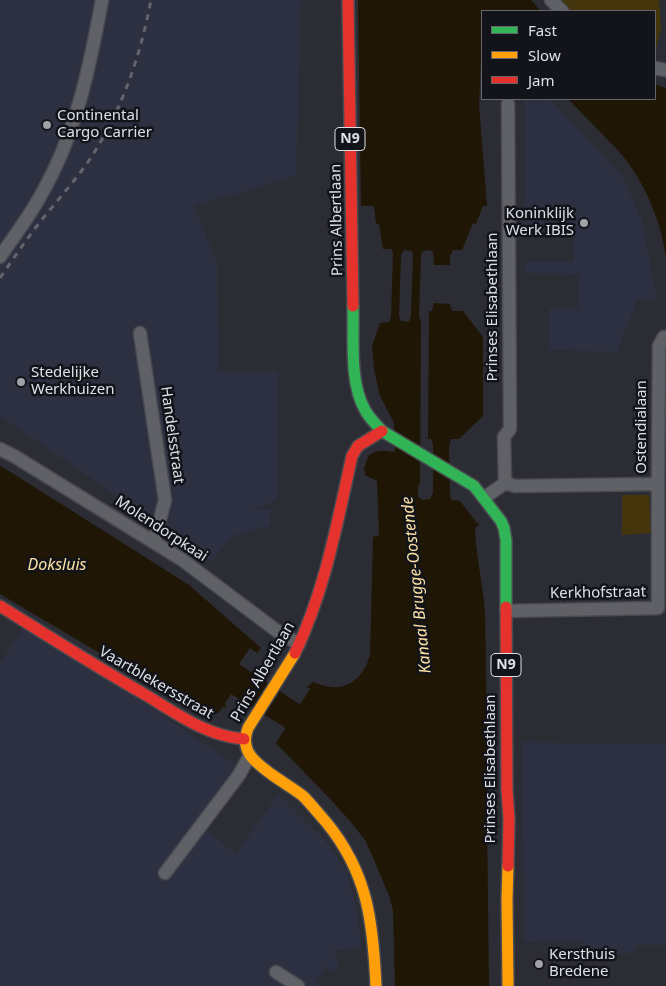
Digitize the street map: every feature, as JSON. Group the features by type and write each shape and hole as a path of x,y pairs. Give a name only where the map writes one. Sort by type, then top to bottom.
{"main road":[{"name":"Prins Albertlaan","path":"348,0 354,368 358,396 363,408 375,425 435,462"},
{"name":"Prins Albertlaan","path":"244,739 248,728 292,658 309,622 328,564 352,456 358,446 387,434"},
{"name":"Prinses Elisabethlaan","path":"435,462 474,486 501,521 506,540 508,986"},
{"name":"Vaartblekersstraat","path":"0,606 102,670 198,726 231,739 244,739"},
{"path":"244,739 250,755 258,764 302,796 341,839 350,854 364,892 372,928 375,948 376,986"}],"street":[{"path":"0,257 43,193 68,136 86,79 102,0"},
{"path":"551,0 561,10"},
{"name":"Prinses Elisabethlaan","path":"505,483 504,437 510,429 508,104"},
{"name":"Handelsstraat","path":"140,332 165,500 154,542"},
{"name":"Ostendialaan","path":"505,483 515,486 658,484 658,346 664,338"},
{"name":"Molendorpkaai","path":"0,448 181,559 277,631 299,644"},
{"path":"484,498 505,483"},
{"name":"Kerkhofstraat","path":"506,611 658,608 658,484"},
{"path":"165,874 240,775 250,755"},
{"path":"276,972 298,986"}],"shaded area":[{"path":"0,0 301,0 296,176 194,206 217,263 218,372 278,372 277,499 253,511 271,509 270,526 232,536 212,561 0,416"},
{"path":"556,0 659,0 661,27 656,50 656,10 566,10"},
{"name":"Koninklijk Werk IBIS","path":"551,100 622,176 642,221 657,300 637,300 617,352 550,350 549,308 578,309 579,274 525,273 525,262 574,262 574,238 569,237 569,226 525,226 525,101"},
{"path":"622,495 649,495 651,533 622,535"},
{"path":"23,629 138,699 247,772 206,829 236,854 278,794 324,840 335,853 347,873 356,907 362,947 335,951 339,971 325,967 315,984 317,986 0,986 0,662"},
{"path":"522,742 666,744 666,945 637,945 633,953 583,955 582,941 524,942"}],"water":[{"path":"358,0 531,0 540,10 481,10 479,105 487,206 483,206 476,224 473,223 462,250 453,250 450,256 450,265 434,265 433,252 430,250 423,251 421,255 419,315 421,322 420,484 418,486 418,497 423,500 430,499 433,493 433,445 431,439 428,439 429,311 432,311 434,303 450,304 452,311 463,311 483,337 483,416 459,439 451,439 449,446 451,500 460,501 477,523 480,524 475,528 485,613 489,986 395,986 393,911 390,898 372,855 365,840 350,821 276,743 285,729 284,727 231,694 225,703 225,708 223,707 218,713 211,714 135,674 0,594 0,466 189,585 261,648 257,653 250,648 239,664 299,704 310,689 307,687 313,682 327,686 345,686 361,674 370,657 373,537 379,535 377,481 365,475 364,468 369,455 382,451 395,452 394,423 380,396 374,369 372,346 380,323 389,322 391,317 393,253 391,249 383,249 379,224 376,224 374,206 361,206","holes":["404,250 412,251 411,315 409,322 401,321 399,316 401,255"]},
{"path":"656,84 666,88 666,257 661,232 648,197 627,161 569,100 656,100"}],"railway":[{"path":"0,278 35,229 88,162 100,143 120,105 128,84 141,43 151,0"}],"traffic: fast":[{"path":"353,306 354,373 360,399 365,410 382,431 474,486 501,521 506,540 506,607"}],"traffic: slow":[{"path":"295,653 248,728 246,736 247,749 259,765 309,802 340,841 351,860 366,899 370,919 376,986"},
{"path":"508,866 508,986"}],"traffic: jam":[{"path":"348,0 353,306"},
{"path":"295,653 322,581 352,456 358,446 382,431"},
{"path":"0,606 180,716 217,733 244,739"},
{"path":"506,607 508,866"}],"place":[{"name":"Continental Cargo Carrier","path":"47,125"},
{"name":"Koninklijk Werk IBIS","path":"584,223"},
{"name":"Stedelijke Werkhuizen","path":"21,382"},
{"name":"Kersthuis Bredene","path":"539,964"}],"water label":[{"name":"Doksluis","path":"57,565"},
{"name":"Kanaal Brugge-Oostende","path":"417,585"}]}
